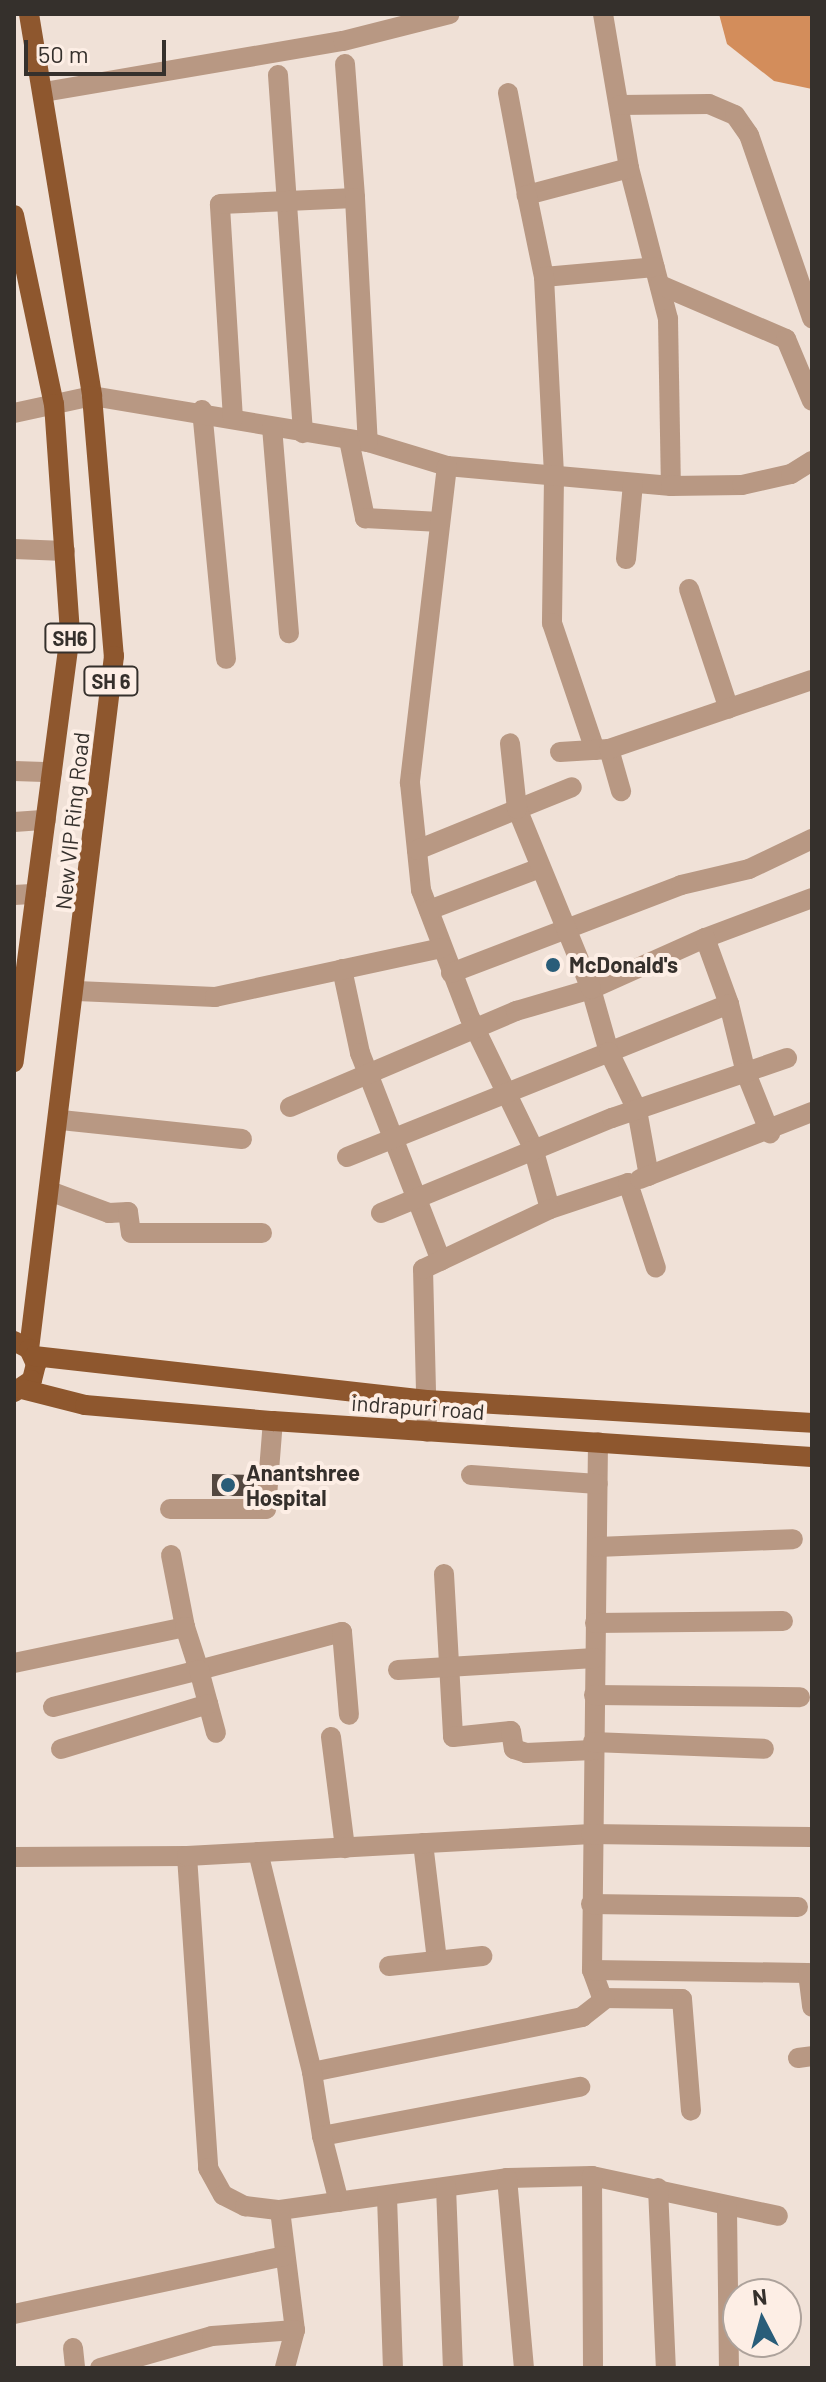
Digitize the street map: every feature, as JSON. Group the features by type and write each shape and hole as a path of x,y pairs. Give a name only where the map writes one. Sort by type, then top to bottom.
{"main road":[{"name":"New VIP Ring Road","path":"18,1391 35,1373 26,1348 52,1192 114,656 92,396 29,14"},
{"name":"New VIP Ring Road","path":"14,215 54,404 70,634 36,894 20,968 14,1062"},
{"name":"indrapuri road","path":"26,1348 427,1400 812,1423"},
{"name":"indrapuri road","path":"18,1391 85,1405 273,1421 812,1457"}],"street":[{"path":"44,92 385,22 450,14"},
{"path":"603,14 629,168 657,276 673,391 671,486"},
{"path":"345,64 355,198 358,441 365,518 440,522"},
{"path":"278,75 303,433"},
{"path":"508,93 544,277 554,477 552,623 621,791"},
{"path":"620,105 709,104 735,115 749,135 812,318"},
{"path":"527,195 629,168"},
{"path":"233,419 220,204 355,198"},
{"path":"544,277 657,276 786,339 812,401"},
{"path":"786,339 812,328"},
{"path":"14,413 92,396 202,410 272,427 358,441 447,466 671,486 742,485 791,474 812,461"},
{"path":"202,410 226,659"},
{"path":"272,427 289,633"},
{"path":"447,466 410,783 417,850 429,910 451,973 508,1088 533,1148 550,1209"},
{"path":"626,559 633,483"},
{"path":"14,549 65,551"},
{"path":"689,589 729,709"},
{"path":"560,752 602,749 812,680"},
{"path":"510,743 517,809 591,989 609,1052 637,1110 649,1176"},
{"path":"14,771 52,772"},
{"path":"417,850 572,787"},
{"path":"14,822 46,820"},
{"path":"451,973 681,885 749,869 812,839"},
{"path":"429,910 540,868"},
{"path":"14,895 36,894"},
{"path":"290,1107 478,1032 516,1011 591,989 705,938 812,898"},
{"path":"705,938 729,1004 746,1073 770,1133"},
{"path":"77,991 196,998 442,948"},
{"path":"342,969 369,1076 441,1261"},
{"path":"347,1157 508,1088 729,1004"},
{"path":"381,1213 533,1148 787,1058"},
{"path":"427,1432 421,1274 441,1261 550,1209 770,1133 812,1112"},
{"path":"61,1120 242,1139"},
{"path":"628,1183 656,1268"},
{"path":"52,1192 109,1213 128,1212 131,1233 262,1233"},
{"path":"170,1509 266,1509 273,1421"},
{"path":"598,1442 591,1834 592,1970 596,1993 605,1999 682,1999 691,2111"},
{"path":"471,1475 598,1484"},
{"path":"597,1547 793,1539"},
{"path":"171,1555 185,1627 216,1733"},
{"path":"444,1574 453,1737 511,1731 514,1749 526,1753 593,1746 764,1749"},
{"path":"595,1623 783,1621"},
{"path":"14,1663 185,1627"},
{"path":"53,1707 342,1632 349,1715"},
{"path":"398,1670 595,1658"},
{"path":"594,1695 800,1697"},
{"path":"61,1749 208,1704"},
{"path":"331,1737 345,1848"},
{"path":"14,1857 187,1856 591,1834 811,1837"},
{"path":"423,1843 437,1960"},
{"path":"258,1852 312,2072 322,2136 339,2202"},
{"path":"187,1856 208,2168 223,2195 245,2206 280,2210 507,2178 592,2176 658,2188 727,2209 778,2216"},
{"path":"591,1904 798,1907"},
{"path":"389,1966 482,1956"},
{"path":"592,1970 808,1973 812,2007"},
{"path":"312,2072 582,2017 605,1999"},
{"path":"322,2136 580,2087"},
{"path":"592,2176 593,2368"},
{"path":"507,2178 524,2368"},
{"path":"446,2187 453,2368"},
{"path":"658,2188 666,2368"},
{"path":"387,2197 393,2368"},
{"path":"727,2209 729,2368"},
{"path":"280,2210 295,2330 285,2368"},
{"path":"14,2314 285,2256"},
{"path":"100,2368 212,2336 295,2330"}],"shaded area":[{"path":"719,14 812,14 812,89 774,81 727,44"}],"building":[{"path":"212,1474 254,1475 254,1496 212,1496"}],"place":[{"name":"McDonald's","path":"553,965"},
{"name":"Anantshree Hospital","path":"228,1485"}]}
